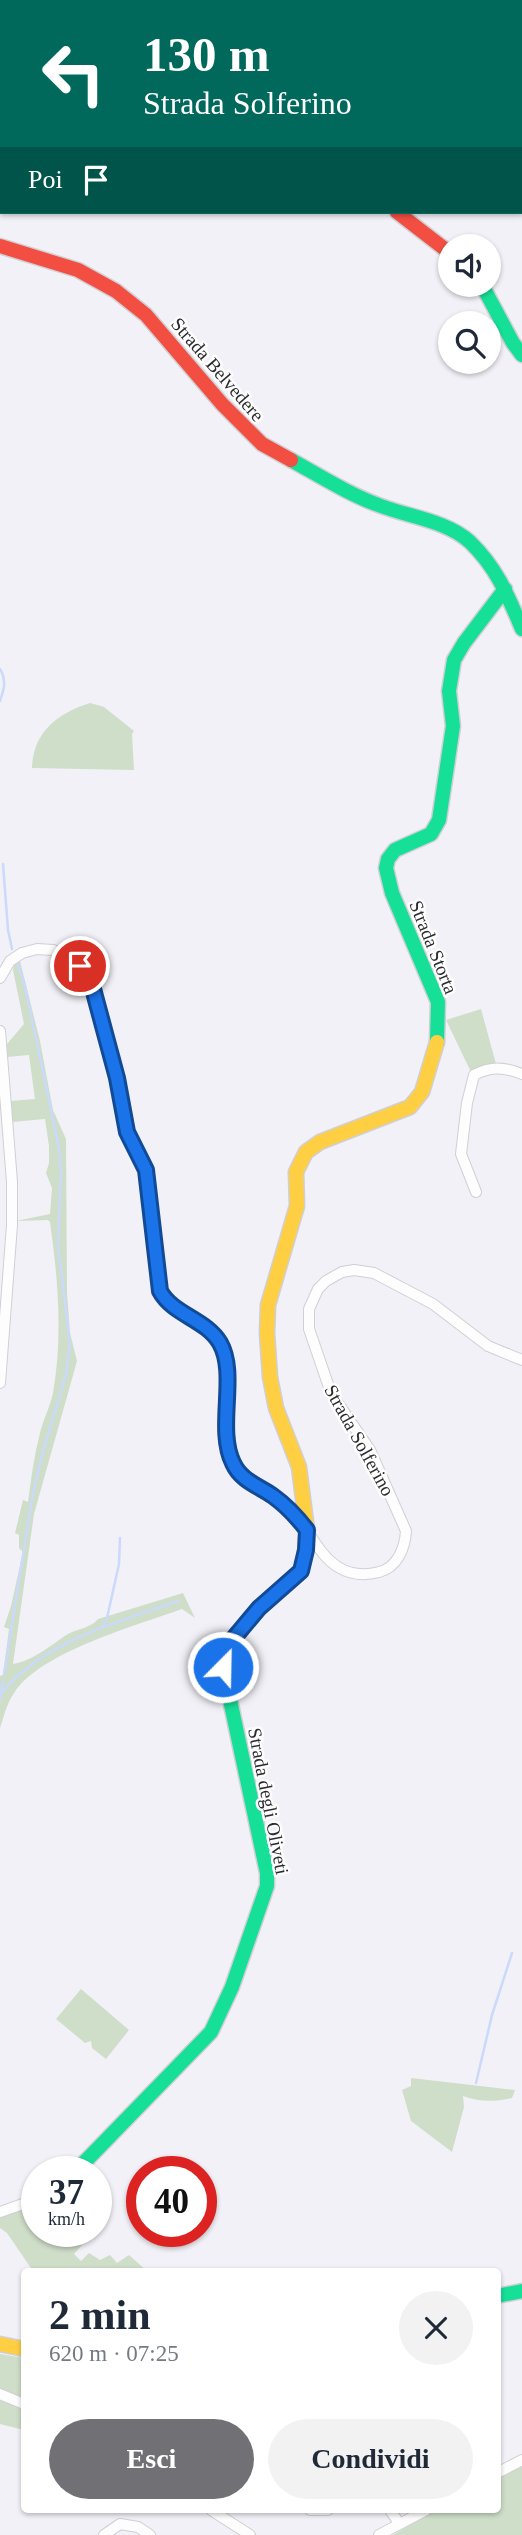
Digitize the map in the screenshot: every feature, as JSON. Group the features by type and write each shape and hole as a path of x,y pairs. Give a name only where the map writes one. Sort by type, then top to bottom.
{"main road":[{"path":"400,214 438,244"},
{"name":"Strada Belvedere","path":"0,246 78,270 116,291 146,315 222,404 262,444 346,491 380,506 438,524 469,541 492,564 522,629"},
{"path":"488,297 513,344 522,355"},
{"name":"Strada Storta","path":"307,1530 299,1467 276,1408 270,1377 268,1305 297,1206 296,1172 306,1152 320,1142 410,1107 422,1091 430,1069 437,1043 438,1002 392,893 386,868 388,859 395,850 431,834 439,820 453,726 449,691 454,660 505,589"},
{"name":"Strada degli Oliveti","path":"91,2156 211,2032 233,1987 267,1886 267,1873 223,1667 228,1645 259,1608 301,1571 307,1530"},
{"path":"501,2295 522,2291"},
{"path":"0,2344 21,2348"}],"street":[{"name":"Strada Solferino","path":"0,978 10,961 24,952 37,949 64,954 87,975 117,1078 127,1132 146,1170 160,1291 171,1305 207,1327 221,1344 226,1363 226,1417 231,1460 235,1469 246,1480 293,1512 335,1566 351,1573 368,1575 384,1571 397,1560 405,1544 406,1531 370,1450 331,1393 309,1329 309,1309 313,1298 326,1281 342,1272 354,1270 374,1273 433,1304 488,1346 522,1360"},
{"path":"0,1031 12,1182 12,1225 0,1383"},
{"path":"476,1192 461,1154 467,1103 474,1075 487,1068 506,1068 522,1074"},
{"path":"0,2213 21,2205"},
{"path":"0,2394 21,2403"},
{"path":"501,2471 522,2460"},
{"path":"216,2513 250,2535"},
{"path":"392,2513 399,2523"},
{"path":"379,2535 420,2513"},
{"path":"104,2535 120,2524 138,2527 150,2535"}],"green space":[{"path":"90,703 104,707 134,731 134,770 32,768 37,744 49,726 68,712"},
{"path":"20,961 40,1041 53,1110 66,1139 67,1292 70,1333 77,1361 34,1514 13,1664 35,1656 68,1634 98,1619 183,1593 195,1618 182,1609 91,1642 45,1665 27,1678 14,1693 0,1728 0,1676 3,1675 9,1629 4,1627 23,1552 19,1548 19,1535 15,1533 23,1500 28,1502 41,1428 53,1393 59,1329 50,1222 16,1221 50,1214 52,1188 46,1173 49,1146 45,1119 12,1122 11,1101 35,1099 29,1055 7,1057 7,1044 24,1024 13,970 14,965"},
{"path":"481,1009 496,1064 471,1072 446,1020"},
{"path":"81,1989 129,2030 106,2059 92,2048 91,2041 85,2043 56,2019"},
{"path":"411,2078 515,2090 512,2098 499,2100 463,2096 464,2107 452,2152 411,2121 402,2090 411,2086"},
{"path":"21,2209 21,2247 80,2247 74,2254 81,2261 89,2253 100,2260 110,2255 117,2263 129,2255 144,2268 31,2268 7,2233 0,2228 0,2218"},
{"path":"0,2354 21,2358 21,2399 0,2391"},
{"path":"0,2400 21,2409 21,2429 0,2424"},
{"path":"522,2466 522,2535 393,2535 430,2513 501,2513 501,2476"}],"waterway":[{"path":"0,669 4,681 0,701"},
{"path":"3,864 12,949"},
{"path":"4,1674 32,1499 66,1374 70,1345 58,1244 61,1173 59,1148 25,986 17,962"},
{"path":"103,1626 119,1564 120,1538"},
{"path":"1,1694 18,1676 59,1647 106,1626 178,1601"},
{"path":"0,1700 3,1681"},
{"path":"476,2083 492,2015 512,1953"}],"traffic: fast":[{"path":"488,297 522,355"},
{"path":"291,460 369,502 439,524 461,535 495,572 522,629"},
{"path":"437,1042 438,1002 392,893 386,868 388,859 395,850 431,834 439,820 453,726 449,691 454,660 505,589"},
{"path":"91,2156 211,2032 232,1987 267,1886 267,1873 223,1667 228,1645 259,1608 301,1571 305,1554"},
{"path":"501,2295 522,2291"}],"traffic: slow":[{"path":"305,1554 307,1530 299,1467 276,1408 270,1377 267,1333 268,1305 297,1206 296,1172 306,1152 320,1142 410,1107 422,1092 437,1042"},
{"path":"0,2344 21,2348"}],"traffic: jam":[{"path":"400,214 438,244"},
{"path":"0,246 78,270 116,291 146,315 222,404 262,444 291,460"}],"route":[{"path":"80,966 92,985 117,1078 127,1132 146,1170 156,1277 160,1291 167,1302 207,1327 221,1344 226,1363 226,1417 231,1460 235,1469 246,1480 293,1512 307,1530 301,1571 259,1608 228,1645 223,1667"}]}
